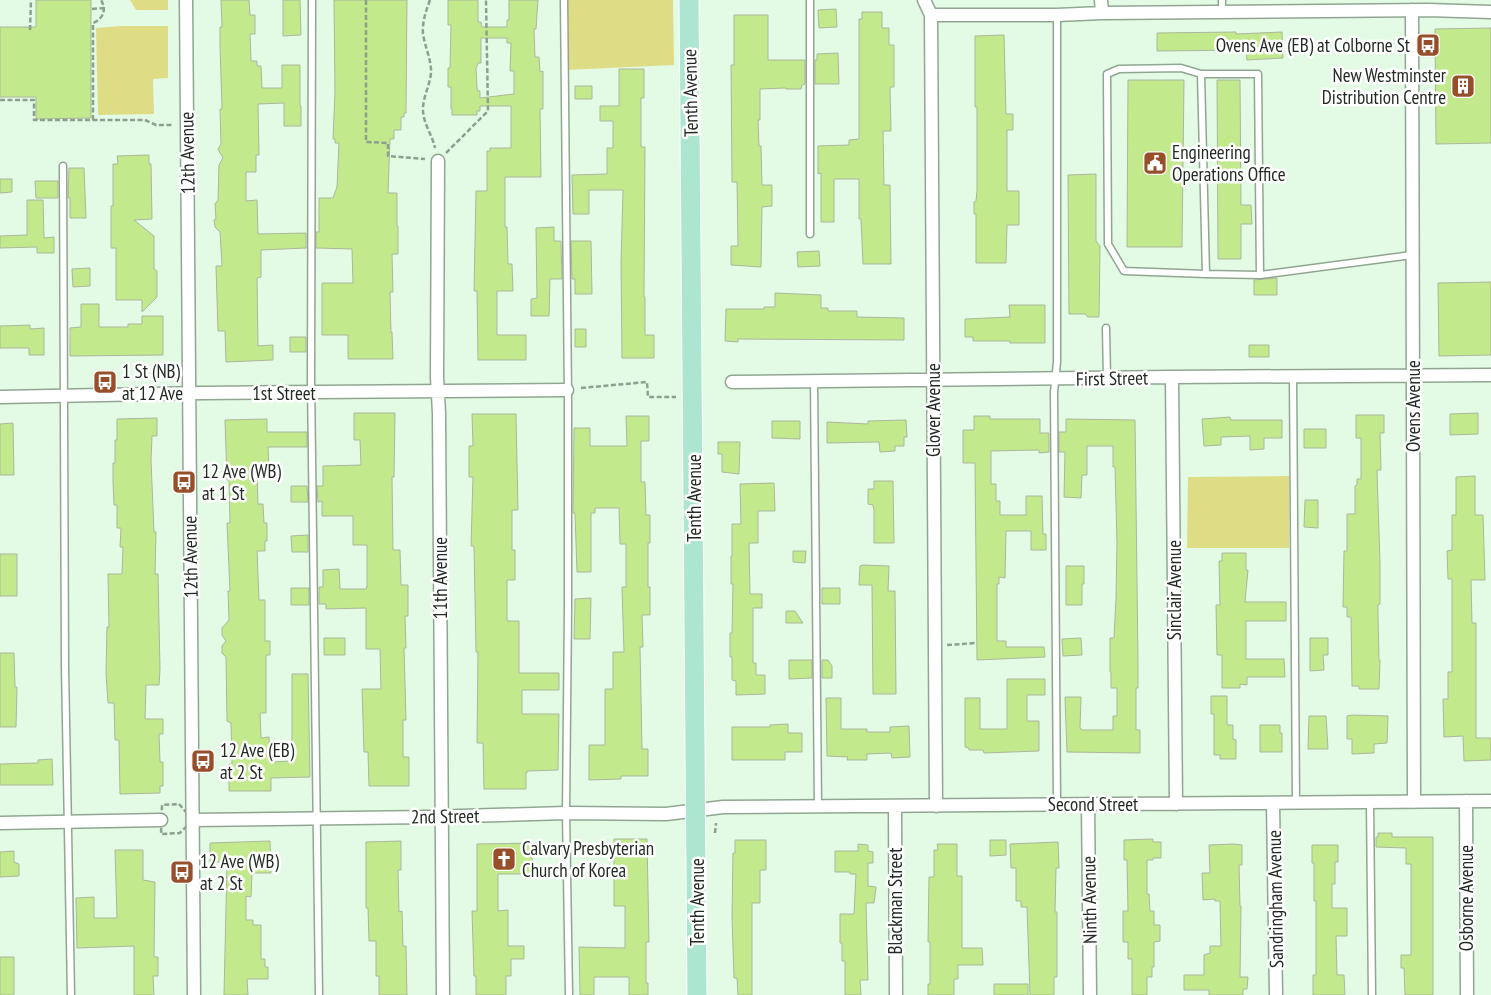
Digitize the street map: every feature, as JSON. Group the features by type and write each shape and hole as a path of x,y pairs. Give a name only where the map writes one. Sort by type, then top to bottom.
{"main road":[{"name":"Tenth Avenue","path":"691,6 697,995"}],"street":[{"name":"12th Avenue","path":"186,0 194,995"},
{"path":"924,0 931,14 1057,16 1222,6 1491,12"},
{"path":"1101,0 1102,13"},
{"name":"Ovens Avenue","path":"1412,10 1414,802"},
{"name":"Glover Avenue","path":"931,14 936,806"},
{"name":"11th Avenue","path":"438,161 438,391 444,995"},
{"name":"First Street","path":"732,382 1491,375"},
{"name":"Sinclair Avenue","path":"1172,377 1176,804"},
{"name":"1st Street","path":"0,397 568,390"},
{"name":"Osborne Avenue","path":"1466,801 1467,995"},
{"name":"Second Street","path":"696,810 723,807 1491,801"},
{"name":"Sandringham Avenue","path":"1273,803 1276,995"},
{"name":"Ninth Avenue","path":"1088,804 1090,995"},
{"name":"Blackman Street","path":"895,806 896,995"},
{"name":"2nd Street","path":"193,820 442,817 566,813 666,814 696,810"},
{"path":"0,823 161,820"}],"lane":[{"path":"312,0 312,393 319,995"},
{"path":"564,0 568,390 566,813 569,995"},
{"path":"810,0 810,234"},
{"path":"1057,16 1057,362 1055,379 1057,804"},
{"path":"1260,275 1258,74 1201,74 1181,68 1119,69 1107,74 1108,244 1124,271 1260,275 1412,255"},
{"path":"1201,74 1206,274"},
{"path":"63,166 65,666 69,822 70,995"},
{"path":"1106,328 1107,378"},
{"path":"1293,376 1296,802"},
{"path":"814,381 818,807"},
{"path":"1370,802 1372,995"}],"path":[{"path":"30,0 30,30"},
{"path":"93,120 93,22 101,18 104,8 101,0"},
{"path":"366,0 366,142 388,143 388,156 438,161"},
{"path":"430,0 424,18 423,34 432,71 423,109 425,124 432,134 438,161"},
{"path":"438,161 488,111 486,0"},
{"path":"92,9 104,8"},
{"path":"0,100 34,100 34,120 145,120 156,125 172,125"},
{"path":"568,390 647,382 648,397 693,397"},
{"path":"945,645 976,643"},
{"path":"162,805 179,804"},
{"path":"715,833 716,822"},
{"path":"161,834 180,833"}],"shaded area":[{"path":"130,0 168,0 168,10 136,10"},
{"path":"564,0 673,0 674,65 565,70"},
{"path":"168,26 168,78 153,79 154,114 98,115 96,28"},
{"path":"1289,476 1289,548 1187,548 1188,477"}],"building":[{"path":"36,0 91,0 91,118 36,119 36,97 0,97 0,27 36,27"},
{"path":"221,0 249,0 250,15 255,15 255,34 250,34 251,61 257,61 257,66 261,66 262,88 282,88 282,65 300,65 301,126 284,126 284,103 258,104 259,155 256,155 256,172 246,172 246,201 257,200 258,234 306,233 306,248 261,250 261,277 257,278 258,346 273,345 273,360 226,362 225,331 218,331 216,266 222,266 220,232 215,227 214,220 216,219 215,204 218,200 219,165 223,158 218,149 221,144 220,109 222,109"},
{"path":"283,0 300,0 301,35 283,36"},
{"path":"334,0 407,0 406,113 404,113 404,117 401,117 401,130 394,130 394,139 390,139 388,193 397,193 398,226 398,254 392,254 393,292 390,292 393,359 348,359 348,335 322,335 322,283 353,283 352,249 316,248 316,232 319,232 319,198 333,198 337,187 339,143 335,143 335,139 333,139 335,92"},
{"path":"448,0 478,0 478,22 481,22 482,27 507,27 509,0 538,0 536,29 534,29 535,57 539,57 540,72 543,71 543,109 540,109 541,177 505,177 505,227 507,227 508,264 512,264 513,291 497,291 497,335 526,335 526,360 478,360 477,291 474,291 476,191 487,191 487,151 490,151 490,148 511,148 511,106 480,106 480,111 477,111 477,115 452,115 451,87 448,87 451,25 448,25","holes":["481,38 507,38 507,43 511,43 510,71 514,71 514,94 480,98 480,91 477,88 476,68 478,63 481,63"]},
{"path":"836,9 837,27 819,28 818,10"},
{"path":"862,12 882,12 882,28 889,28 889,45 894,45 894,87 890,87 891,131 883,131 884,185 890,185 891,264 863,264 861,219 859,219 859,179 834,179 834,222 821,222 821,173 818,174 818,146 849,145 849,140 859,139 859,19 862,19"},
{"path":"734,15 768,15 768,60 805,60 805,84 802,85 801,89 760,89 760,120 758,120 762,185 772,185 772,206 762,207 761,267 731,265 731,246 738,246 737,182 732,182 731,65 734,65"},
{"name":"New Westminster Distribution Centre","path":"1491,28 1491,143 1436,144 1435,29"},
{"path":"1236,32 1236,34 1282,32 1283,58 1247,60 1246,50 1157,51 1157,33"},
{"path":"1004,35 1006,114 1013,114 1013,130 1007,130 1007,191 1019,191 1019,225 1007,225 1006,263 976,263 976,214 974,214 974,202 976,201 977,191 975,36"},
{"path":"838,53 839,84 815,84 815,60 817,60 817,54"},
{"path":"619,69 644,69 644,98 641,98 641,147 645,147 645,335 654,335 654,358 622,358 621,263 623,190 589,190 589,214 573,214 572,175 607,174 607,148 613,148 613,121 600,121 600,106 619,106"},
{"name":"Engineering Operations Office","path":"1128,80 1184,80 1182,247 1127,247"},
{"path":"1217,80 1240,80 1241,205 1251,205 1252,224 1241,224 1241,259 1218,259"},
{"path":"575,86 592,86 592,99 575,99"},
{"path":"149,155 149,164 151,164 152,219 134,220 154,236 154,269 157,271 157,297 142,312 142,300 116,300 116,248 111,248 111,206 113,206 113,164 118,164 117,156"},
{"path":"69,168 84,168 86,218 70,218 70,198 68,198"},
{"path":"1096,174 1096,241 1100,246 1099,317 1088,317 1085,314 1069,314 1068,175"},
{"path":"0,179 12,179 12,192 0,193"},
{"path":"35,181 58,181 58,198 36,198"},
{"path":"27,200 43,200 44,238 54,237 54,253 37,253 37,247 0,248 0,236 27,235"},
{"path":"554,227 554,241 561,241 562,279 550,279 549,316 531,316 531,299 537,298 536,228"},
{"path":"571,241 591,241 592,294 575,294 575,279 572,279"},
{"path":"819,251 820,266 798,267 797,252"},
{"path":"90,268 90,286 73,287 72,269"},
{"path":"1277,278 1277,295 1254,295 1254,280"},
{"path":"1491,282 1491,355 1439,356 1438,283"},
{"path":"775,293 821,295 821,308 828,308 828,311 857,311 857,317 904,318 904,340 738,339 738,342 725,341 726,309 764,309 764,307 775,307"},
{"path":"81,304 99,304 99,327 128,327 128,324 142,324 142,316 163,316 163,355 70,356 70,328 81,327"},
{"path":"1009,305 1045,305 1045,343 973,341 973,337 965,337 965,319 1010,317"},
{"path":"30,325 30,329 44,328 44,355 29,355 29,348 0,348 0,326"},
{"path":"575,329 586,329 586,347 575,347"},
{"path":"290,337 306,337 306,352 290,352"},
{"path":"1249,345 1269,345 1269,357 1249,357"},
{"path":"354,413 395,413 394,477 392,477 393,550 400,550 401,585 408,585 408,616 405,616 406,648 404,648 406,720 403,720 403,757 409,757 409,786 369,786 368,752 364,752 362,689 381,689 380,649 366,649 366,608 326,609 326,604 319,604 319,587 323,587 323,570 339,569 340,589 366,589 367,586 367,545 353,545 353,516 322,516 322,501 318,502 317,486 323,486 323,466 361,465 360,440 354,440"},
{"path":"1478,413 1478,434 1450,435 1450,414"},
{"path":"472,414 516,414 518,510 512,510 512,550 515,550 515,580 507,580 507,621 519,621 519,673 559,673 559,690 522,690 522,714 559,714 558,770 527,771 526,789 484,789 483,743 477,743 478,652 476,652 474,546 471,546 473,477 469,477 469,446 473,446"},
{"path":"1356,415 1384,415 1384,433 1380,433 1381,470 1377,470 1380,563 1380,604 1378,605 1379,689 1359,689 1359,686 1352,686 1351,617 1347,617 1347,607 1343,607 1344,551 1347,551 1347,514 1355,514 1355,486 1357,485 1357,479 1361,479 1361,438 1356,438"},
{"path":"626,416 649,416 649,441 641,441 641,482 645,482 646,515 650,515 648,587 650,587 650,615 642,615 643,647 640,647 642,749 648,749 648,776 621,776 621,779 589,780 589,745 605,745 605,689 613,689 613,652 624,652 622,587 626,587 626,544 620,544 619,508 595,508 595,513 591,513 591,572 577,572 575,513 573,513 574,428 590,428 590,446 627,446"},
{"path":"974,416 990,416 990,419 1040,419 1040,433 1049,433 1049,452 1039,453 1039,450 991,451 991,484 996,484 996,501 1000,501 1000,515 1026,515 1026,496 1042,496 1043,534 1046,534 1046,550 1031,550 1031,531 1006,531 1005,578 999,577 999,584 997,584 997,641 1006,641 1006,647 1044,647 1045,657 977,660 975,463 963,463 963,430 974,430"},
{"path":"1230,417 1231,420 1282,420 1282,438 1264,438 1264,449 1250,450 1250,436 1221,437 1221,445 1204,446 1202,419"},
{"path":"157,418 157,436 152,436 151,460 154,532 156,532 155,574 158,574 160,669 159,685 146,685 145,719 163,719 163,734 159,734 160,762 163,762 163,786 160,786 160,793 120,794 119,740 115,740 114,703 108,703 106,673 107,627 109,627 108,574 122,574 123,547 120,547 121,528 117,528 117,505 114,505 113,482 117,419"},
{"path":"267,419 267,432 307,432 307,447 268,447 269,471 257,471 258,504 263,504 264,523 267,523 265,551 257,551 259,600 265,600 265,641 270,641 270,655 266,655 266,713 260,713 261,738 269,737 270,762 292,761 292,674 308,674 310,777 271,778 271,791 229,791 229,764 232,764 231,723 227,721 226,657 222,653 222,646 226,641 222,635 222,628 229,620 228,591 230,591 227,523 230,523 229,480 227,480 225,420"},
{"path":"1066,419 1135,420 1138,662 1136,730 1140,730 1140,753 1067,752 1065,697 1081,697 1080,728 1082,730 1113,730 1113,716 1117,716 1117,688 1111,688 1110,638 1114,638 1117,543 1113,446 1087,446 1087,475 1082,475 1081,498 1064,497 1065,452 1059,452 1059,432 1066,432"},
{"path":"906,420 907,437 904,437 904,446 895,446 895,451 880,452 879,442 827,443 827,422 868,424 868,421"},
{"path":"772,421 800,421 800,439 772,438"},
{"path":"13,423 14,475 0,475 0,424"},
{"path":"1304,429 1326,429 1326,448 1304,448"},
{"path":"718,442 740,442 739,474 722,472 722,454 718,454"},
{"path":"1475,476 1475,515 1483,515 1485,580 1471,580 1472,623 1476,623 1476,738 1491,738 1491,760 1464,761 1463,736 1444,737 1443,699 1448,699 1448,672 1452,672 1452,579 1448,579 1447,551 1452,550 1452,515 1456,515 1456,477"},
{"path":"874,481 893,481 894,543 874,543 874,510 873,505 868,504 868,489 874,489"},
{"path":"774,483 775,511 758,511 758,543 749,543 750,594 762,594 762,608 753,608 753,663 756,663 756,675 765,675 765,694 736,695 736,681 732,680 732,657 730,657 733,584 731,584 732,524 741,524 740,484"},
{"path":"291,486 307,486 308,502 291,502"},
{"path":"1305,500 1318,500 1318,528 1304,527"},
{"path":"308,535 308,552 292,552 291,536"},
{"path":"793,551 806,551 805,563 793,562"},
{"path":"1222,553 1246,553 1246,570 1248,570 1245,602 1286,602 1286,621 1246,621 1246,659 1284,659 1285,677 1247,677 1247,685 1240,684 1240,688 1222,688 1222,655 1217,655 1216,605 1220,605 1219,561 1222,561"},
{"path":"0,554 17,554 17,596 0,596"},
{"path":"860,566 889,566 888,591 895,591 896,694 873,694 872,585 859,585"},
{"path":"1066,566 1084,566 1082,605 1066,605"},
{"path":"291,588 309,588 309,605 291,605"},
{"path":"822,588 840,588 840,604 822,604"},
{"path":"591,598 590,639 574,639 575,599"},
{"path":"786,611 795,611 803,623 786,623"},
{"path":"324,638 345,638 345,655 324,655"},
{"path":"1081,638 1082,655 1063,656 1062,639"},
{"path":"1310,638 1328,638 1328,655 1323,655 1324,670 1310,671"},
{"path":"0,653 14,653 15,687 17,687 16,727 0,727"},
{"path":"789,660 812,660 812,678 789,679"},
{"path":"822,660 828,660 832,666 832,678 822,678"},
{"path":"1007,679 1045,679 1045,695 1027,695 1027,721 1039,721 1039,751 984,753 983,750 969,750 969,748 965,747 965,698 980,698 980,729 1007,729"},
{"path":"1211,696 1227,696 1227,725 1233,725 1233,739 1236,740 1236,759 1220,759 1220,755 1214,755 1214,714 1211,714"},
{"path":"826,698 841,698 841,729 867,729 867,732 890,732 890,727 909,726 910,757 892,758 891,753 867,754 867,760 847,760 848,757 827,756"},
{"path":"1309,716 1326,716 1328,749 1308,749"},
{"path":"1347,716 1388,716 1387,743 1374,744 1374,753 1352,754 1352,739 1347,739"},
{"path":"788,724 788,733 802,733 802,752 785,752 785,760 732,760 732,727 770,727 770,725"},
{"path":"1260,725 1280,725 1282,752 1260,752"},
{"path":"52,759 53,785 0,785 0,764 38,763 38,760"},
{"path":"1378,833 1392,833 1392,837 1433,837 1433,995 1405,995 1404,968 1401,968 1401,955 1411,955 1411,864 1406,864 1406,848 1376,847"},
{"path":"614,839 647,839 649,942 646,942 646,983 648,983 648,995 629,995 629,977 594,977 594,995 580,995 579,947 625,948 625,906 614,906"},
{"path":"1153,839 1153,842 1161,842 1161,858 1147,860 1147,894 1149,894 1150,911 1154,911 1154,925 1160,925 1160,941 1154,942 1154,967 1152,967 1152,977 1147,977 1147,995 1132,995 1132,959 1128,959 1128,942 1123,942 1123,911 1128,911 1127,860 1124,860 1124,840"},
{"path":"735,840 766,840 766,870 760,870 760,903 752,903 752,995 738,995 737,978 734,978 732,917"},
{"path":"990,840 1006,840 1006,855 990,856"},
{"path":"270,841 271,873 252,873 251,897 246,896 246,920 253,920 253,925 261,925 261,959 265,959 265,967 268,967 268,979 247,979 248,995 224,995 227,862 210,862 210,843"},
{"path":"401,841 401,870 398,870 399,912 402,911 403,946 406,946 407,995 379,995 379,976 376,976 376,941 369,941 368,908 366,908 366,842"},
{"path":"1058,842 1059,868 1056,868 1055,912 1057,912 1057,977 1054,977 1054,995 1030,995 1027,907 1021,907 1021,901 1016,901 1016,868 1011,868 1010,844"},
{"path":"532,843 532,874 498,874 498,911 508,910 508,946 524,946 524,959 511,959 511,976 506,976 506,995 476,995 472,911 477,911 477,844"},
{"path":"858,844 868,845 868,851 873,852 873,863 868,863 868,886 876,887 874,903 866,903 868,980 860,980 861,995 845,995 845,961 842,961 842,943 840,943 840,914 854,914 856,874 835,872 835,851 858,851"},
{"path":"937,844 957,844 957,876 962,876 962,948 982,948 983,965 958,965 958,979 954,979 954,995 928,995 928,984 930,984 930,942 928,942 929,877 934,877 934,850 938,850"},
{"path":"1209,845 1242,845 1242,865 1239,865 1241,906 1240,977 1248,977 1247,989 1243,989 1243,995 1209,995 1209,990 1184,990 1184,975 1204,975 1204,955 1210,953 1210,946 1221,946 1220,901 1215,901 1215,899 1203,900 1202,873 1210,873"},
{"path":"1312,845 1338,845 1338,862 1335,862 1335,884 1332,884 1332,908 1347,908 1347,936 1336,936 1337,975 1344,975 1345,995 1313,995 1313,975 1316,975 1316,901 1314,901"},
{"path":"115,850 143,850 143,880 155,882 154,957 158,957 158,976 153,976 154,995 134,995 134,946 77,948 76,898 94,897 94,918 117,918"},
{"path":"14,851 14,862 19,864 19,876 0,877 0,852"},
{"path":"0,957 14,957 14,995 0,995"},
{"path":"994,984 1028,984 1028,995 994,995"}],"place":[{"name":"Ovens Ave (EB) at Colborne St","path":"1428,45"},
{"name":"New Westminster Distribution Centre","path":"1463,86"},
{"name":"Engineering Operations Office","path":"1155,163"},
{"name":"1 St (NB) at 12 Ave","path":"105,382"},
{"name":"12 Ave (WB) at 1 St","path":"184,482"},
{"name":"12 Ave (EB) at 2 St","path":"203,761"},
{"name":"Calvary Presbyterian Church of Korea","path":"504,859"},
{"name":"12 Ave (WB) at 2 St","path":"182,872"}]}
